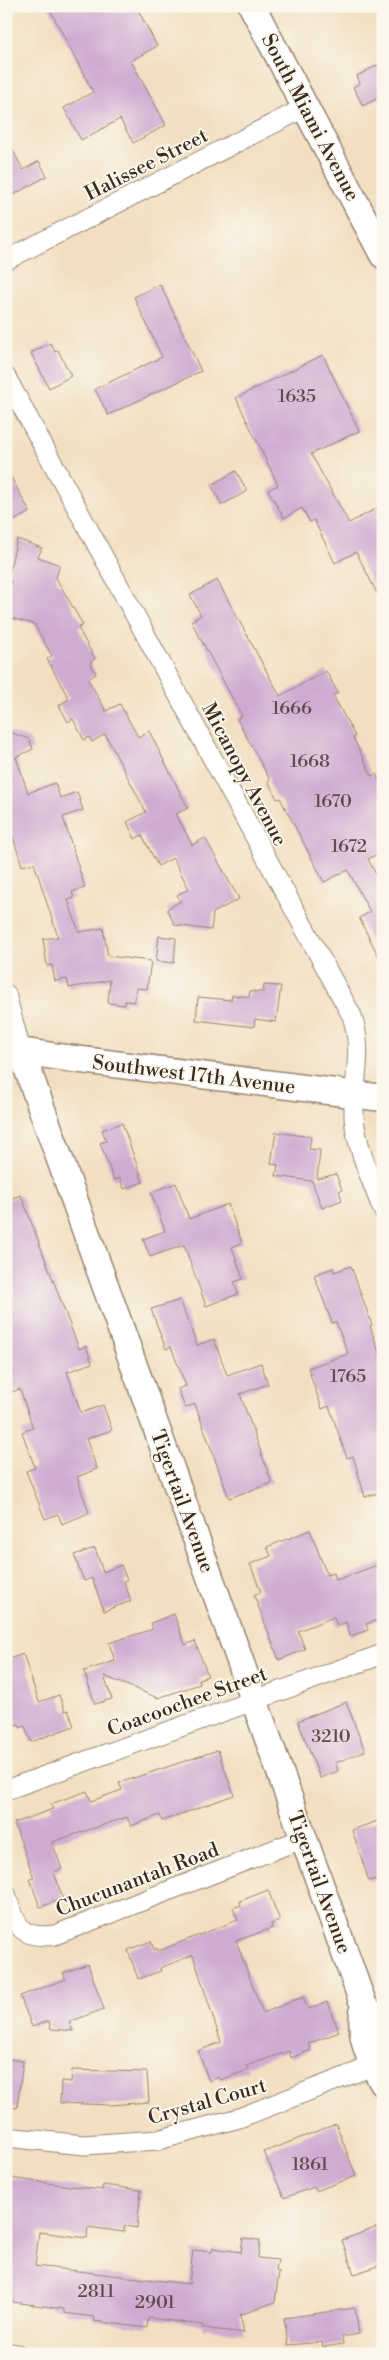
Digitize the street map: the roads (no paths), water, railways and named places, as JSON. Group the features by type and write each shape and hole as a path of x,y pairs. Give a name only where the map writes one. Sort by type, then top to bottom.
{"street":[{"name":"South Miami Avenue","path":"252,6 383,255"},
{"name":"Halissee Street","path":"6,260 306,107"},
{"name":"Micanopy Avenue","path":"6,377 352,1016 359,1049 355,1126 383,1210"},
{"name":"Tigertail Avenue","path":"6,994 14,1050 255,1701 364,2006 375,2017 383,2039"},
{"name":"Southwest 17th Avenue","path":"14,1050 383,1098"},
{"name":"Coacoochee Street","path":"6,1790 383,1654"},
{"name":"Chucunantah Road","path":"6,1894 14,1919 22,1932 37,1936 55,1935 304,1838"},
{"name":"Tigertail Avenue","path":"364,2006 362,2020 364,2039 380,2071"},
{"name":"Crystal Court","path":"6,2137 84,2145 158,2140 239,2118 380,2071"},
{"path":"6,2352 17,2354"}]}
